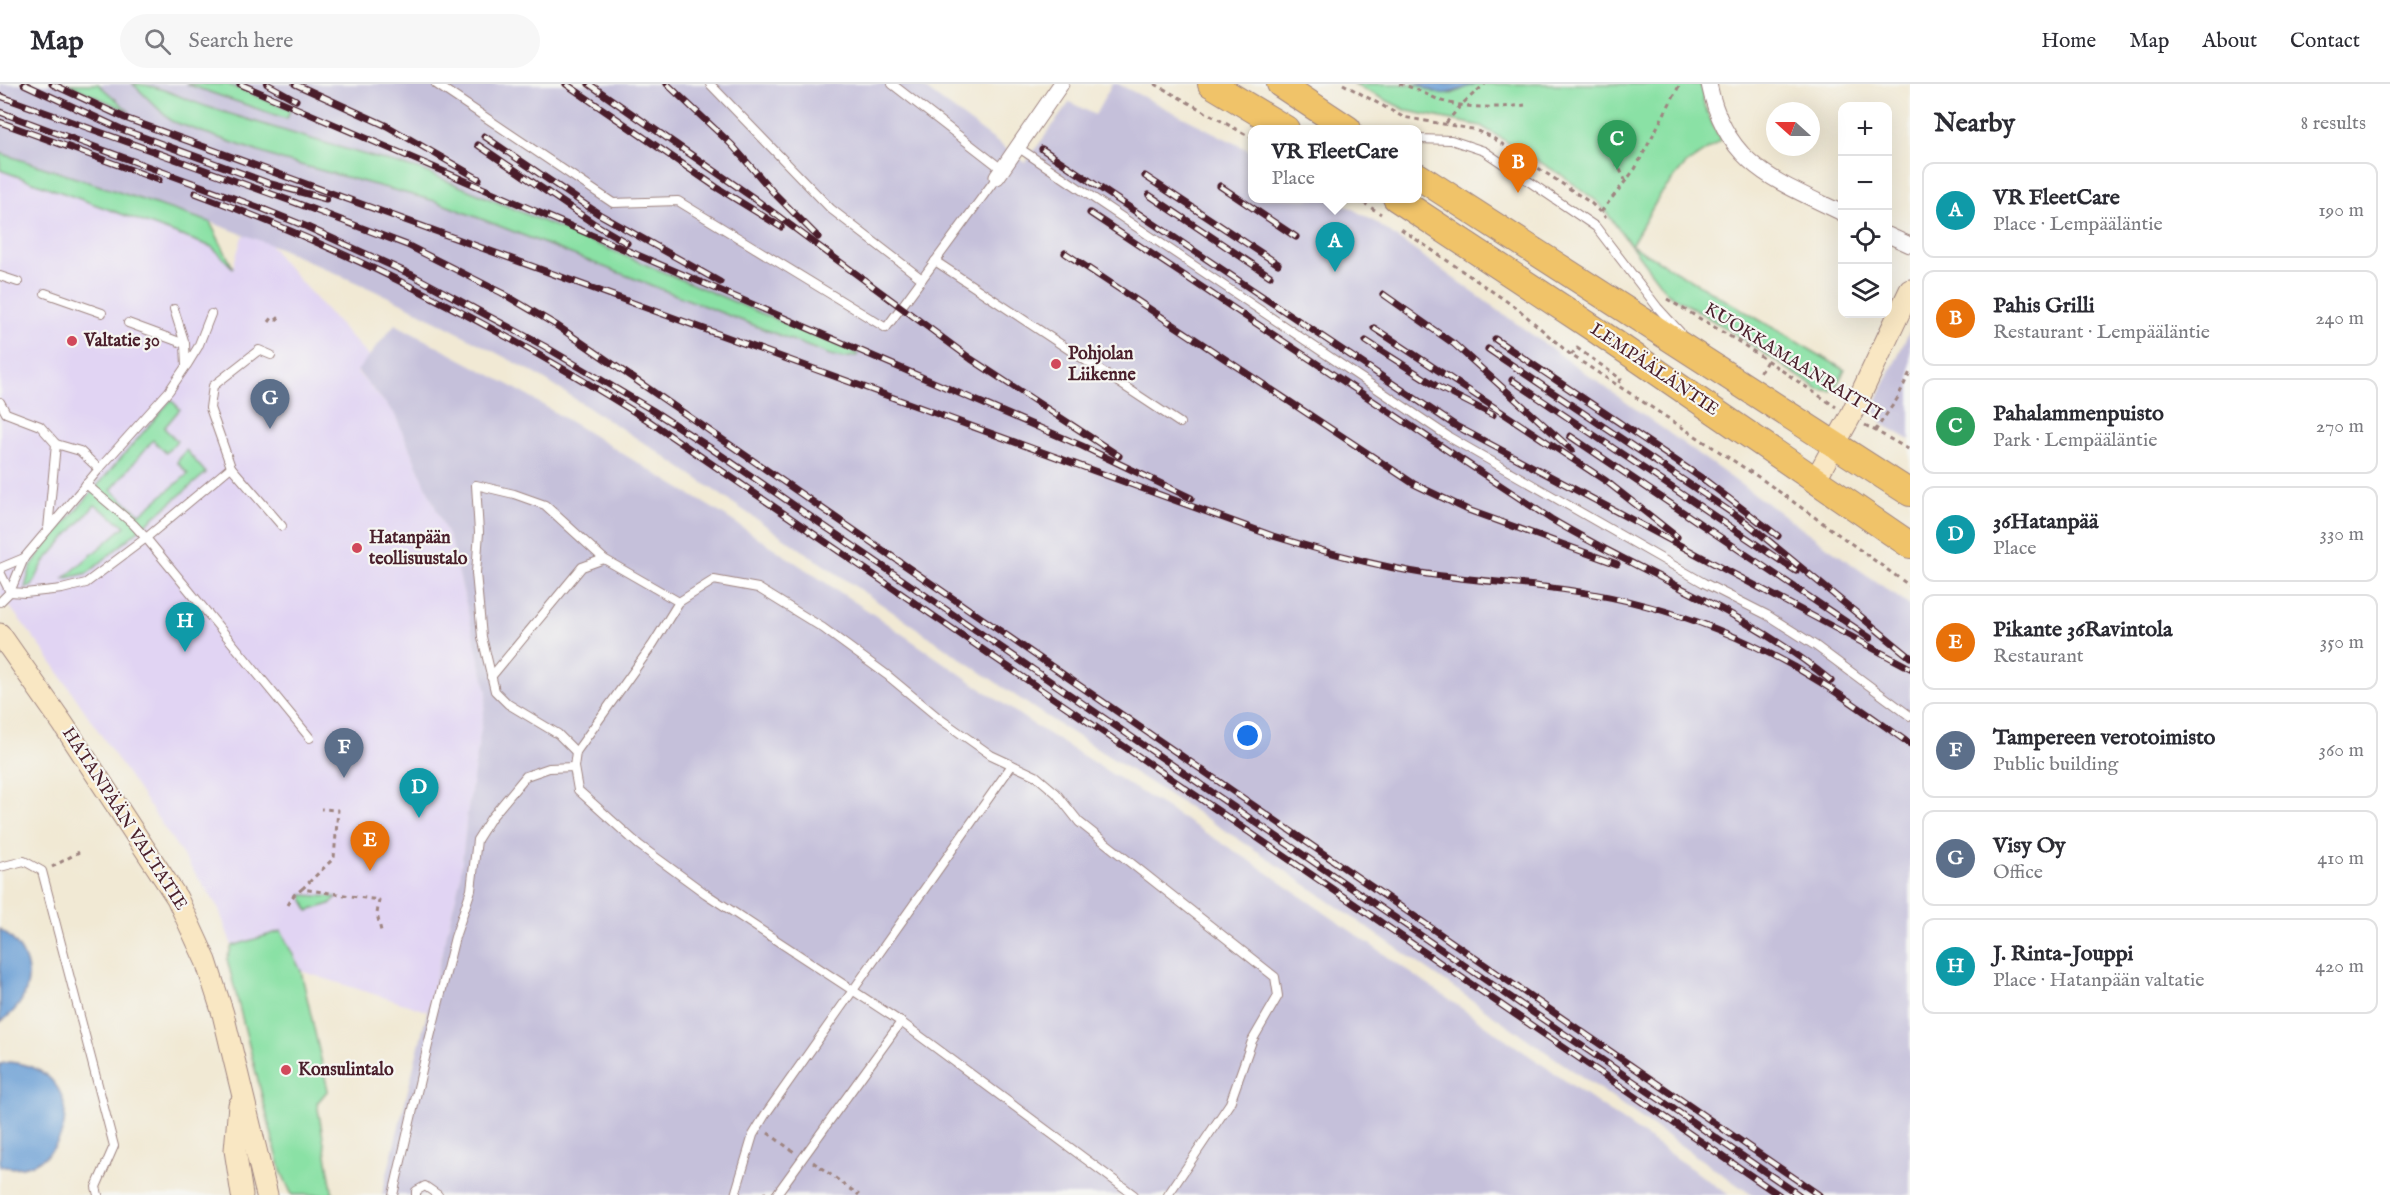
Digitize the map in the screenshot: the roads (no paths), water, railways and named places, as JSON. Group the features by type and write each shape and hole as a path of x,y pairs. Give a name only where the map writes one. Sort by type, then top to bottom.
{"highway":[{"path":"1211,84 1279,125"},
{"path":"1280,84 1343,125"},
{"path":"1305,84 1324,98 1346,125"},
{"name":"LEMPÄÄLÄNTIE","path":"1422,179 1910,493"},
{"name":"LEMPÄÄLÄNTIE","path":"1389,207 1550,299 1910,545"}],"main road":[{"path":"1815,480 1850,417 1910,290"},
{"name":"HATANPÄÄN VALTATIE","path":"0,634 69,733 177,898 206,961 223,1014 267,1195"},
{"name":"HATANPÄÄN VALTATIE","path":"240,1086 235,1150 242,1195"}],"street":[{"path":"1709,84 1714,104 1732,143 1749,161 1770,178 1838,211"},
{"path":"1000,174 1059,85"},
{"path":"1892,237 1910,246"}],"lane":[{"path":"436,84 613,203 678,201 886,328 1000,174 893,84"},
{"path":"710,84 831,209 922,279"},
{"path":"1422,139 1451,140 1484,151 1596,227 1658,308 1714,368"},
{"path":"1019,148 1449,437 1704,583 1767,615 1816,645 1910,716"},
{"path":"935,261 1180,423"},
{"path":"0,276 18,282"},
{"path":"45,292 102,313"},
{"path":"174,309 185,344 186,366"},
{"path":"0,602 10,592 24,558 99,469 169,392 198,347 211,314"},
{"path":"128,323 185,344"},
{"path":"271,355 259,350 213,386 210,408 231,467 282,526"},
{"path":"0,402 6,413 40,426 56,444 80,451 99,469"},
{"path":"48,529 56,444"},
{"path":"10,592 54,590 86,583 146,538 231,467"},
{"path":"87,484 146,538 310,738"},
{"path":"576,752 558,734 508,704 495,691 482,637 476,573 479,532 476,485 514,494 545,505 604,559 679,602"},
{"path":"10,592 0,570 24,558"},
{"path":"492,677 582,567 604,559"},
{"path":"1134,1195 901,1022 852,992 706,894 639,845 578,790 574,767 576,752 653,644 679,602 714,580 758,588 823,628 887,675 940,719 991,755 1036,776 1056,793 1079,822 1275,977 1278,996 1252,1041 1230,1103 1168,1195"},
{"path":"735,1195 753,1135 765,1115 1012,765"},
{"path":"393,1195 430,1035 455,938 471,890 477,840 491,818 526,776 549,768 574,767"},
{"path":"0,867 24,861 42,872 114,1146 96,1187 98,1195"},
{"path":"776,1195 901,1022"},
{"path":"416,1195 416,1191 425,1186 438,1195"}],"water":[{"path":"1416,84 1475,84 1458,91 1440,93"},
{"path":"0,929 21,951 28,976 21,1001 0,1022"},
{"path":"9,1062 37,1069 55,1084 64,1103 64,1123 57,1142 44,1158 24,1166 0,1166 0,1064"}],"railway":[{"path":"24,84 121,129 271,184 326,199"},
{"path":"52,84 125,118 1273,536 1388,567 1427,574 1593,594 1647,606 1692,620 1758,648 1800,670 1910,744"},
{"path":"240,84 1082,446 1191,498"},
{"path":"267,84 296,100"},
{"path":"295,84 387,126 479,179"},
{"path":"566,84 716,187 781,227"},
{"path":"589,84 755,199 971,359 1119,456"},
{"path":"667,84 732,145 773,192 818,237"},
{"path":"0,96 407,245 502,293 556,325 1819,1195"},
{"path":"0,112 305,226 412,275 544,346 652,410 1799,1195"},
{"path":"0,122 159,180"},
{"path":"484,136 599,214 720,282"},
{"path":"478,145 593,223 627,243"},
{"path":"1042,149 1456,426 1910,668"},
{"path":"1145,176 1278,264"},
{"path":"1220,186 1296,237"},
{"path":"195,193 312,240 426,294 538,354 646,419 1779,1195"},
{"path":"1149,195 1270,276"},
{"path":"1090,213 1551,519 1765,634 1799,656 1831,681"},
{"path":"1065,253 1414,484 1468,510 1617,564"},
{"path":"1383,294 1454,344 1572,450"},
{"path":"1374,328 1606,481 1677,537"},
{"path":"1495,339 1706,481 1778,536"},
{"path":"1366,341 1438,387 1493,415"},
{"path":"1488,349 1747,523 1910,657"},
{"path":"1512,380 1796,571"},
{"path":"1570,436 1870,638"}],"place":[{"name":"Pahalammenpuisto","path":"1617,170"},
{"name":"Pahis Grilli","path":"1518,193"},
{"name":"VR FleetCare","path":"1335,272"},
{"name":"Valtatie 30","path":"72,341"},
{"name":"Pohjolan Liikenne","path":"1056,364"},
{"name":"Visy Oy","path":"270,429"},
{"name":"Hatanpään teollisuustalo","path":"357,548"},
{"name":"J. Rinta-Jouppi","path":"185,652"},
{"name":"Tampereen verotoimisto","path":"344,778"},
{"name":"36Hatanpää","path":"419,818"},
{"name":"Pikante 36Ravintola","path":"370,871"},
{"name":"Konsulintalo","path":"286,1070"}]}
